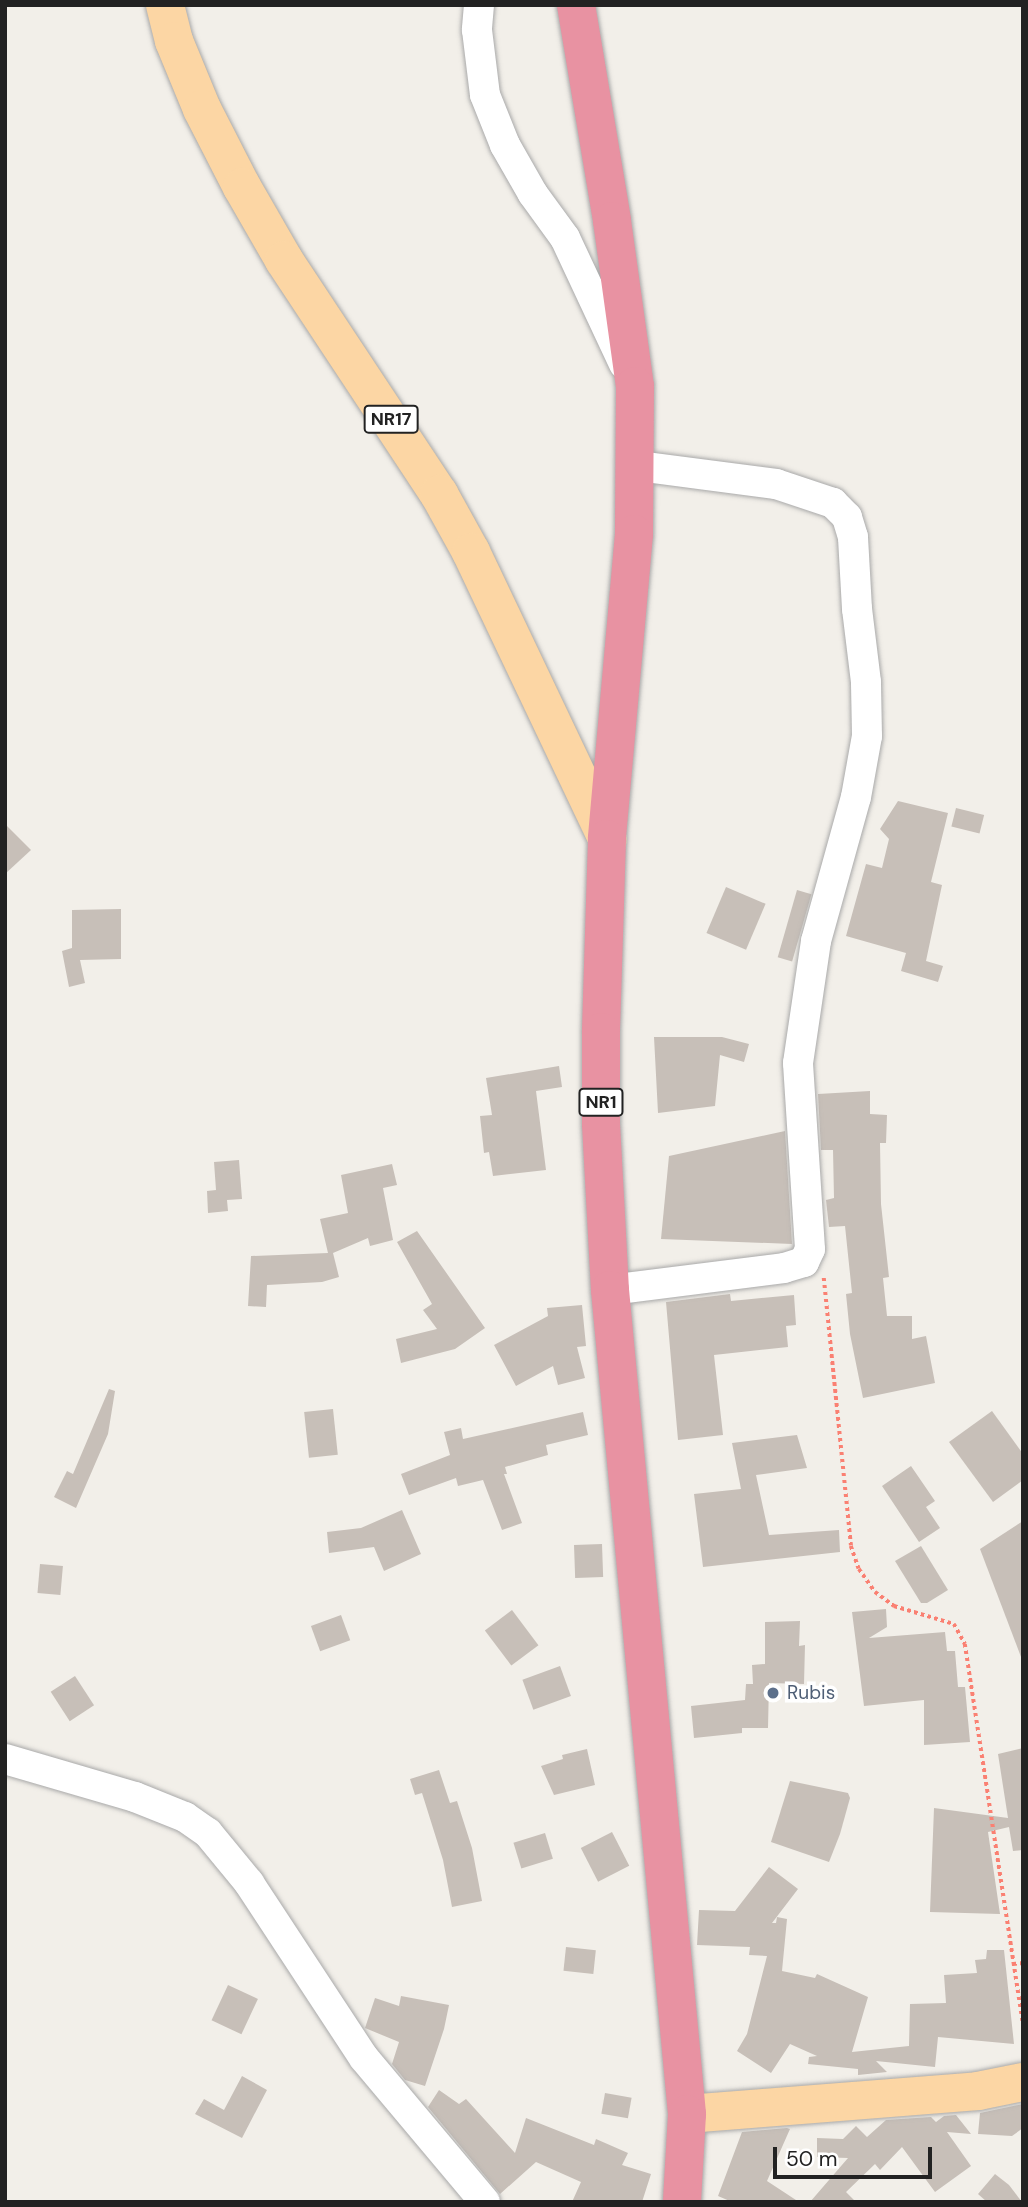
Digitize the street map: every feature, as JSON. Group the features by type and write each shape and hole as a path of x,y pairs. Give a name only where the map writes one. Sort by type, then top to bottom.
{"highway":[{"name":"NR1","path":"576,5 612,221 635,386 637,466 634,534 607,839 601,1045 610,1290 687,2114 682,2202"}],"main road":[{"name":"NR17","path":"165,5 174,41 202,109 242,187 284,260 439,494 471,552 607,839"},
{"path":"687,2114 978,2091 1023,2082"}],"street":[{"path":"479,5 477,30 485,95 505,145 533,194 565,238 635,386"},
{"path":"610,1290 784,1268 804,1262 810,1249 798,1063 803,1018 816,941 856,797 867,736 866,682 857,609 853,537 847,517 833,503 808,492 717,474 637,466"},
{"path":"5,1759 135,1797 185,1817 208,1833 249,1883 364,2058 485,2202"}],"path":[{"path":"804,1262 813,1263 824,1277 851,1546 859,1569 875,1592 894,1606 954,1623 965,1644 1023,2025"},
{"path":"1013,1964 1023,1963"}],"building":[{"path":"898,801 948,813 931,882 942,885 926,961 943,966 938,982 901,971 906,953 846,936 866,864 882,868 889,839 880,829"},
{"path":"956,808 984,815 980,833 951,826"},
{"path":"5,824 31,850 5,874"},
{"path":"726,887 766,904 746,950 706,933"},
{"path":"797,890 811,894 792,961 778,957"},
{"path":"121,909 121,959 80,960 85,983 69,987 62,951 72,948 72,910"},
{"path":"654,1037 722,1037 749,1044 744,1062 720,1055 715,1106 658,1113"},
{"path":"559,1066 562,1087 536,1091 546,1170 493,1176 489,1152 484,1153 480,1116 492,1115 486,1078"},
{"path":"870,1091 870,1114 887,1115 886,1143 880,1143 881,1204 889,1277 883,1278 887,1316 912,1316 912,1339 926,1336 935,1383 863,1398 850,1334 846,1294 852,1293 845,1226 829,1227 826,1200 834,1198 833,1150 821,1150 818,1094"},
{"path":"785,1131 792,1244 661,1239 669,1156"},
{"path":"239,1160 242,1199 227,1200 228,1211 208,1213 207,1191 216,1190 214,1162"},
{"path":"392,1164 397,1185 383,1188 393,1240 370,1246 368,1238 333,1253 339,1277 322,1282 267,1285 266,1307 248,1306 251,1256 328,1253 320,1219 348,1213 341,1175"},
{"path":"417,1231 485,1328 455,1349 401,1363 396,1339 437,1329 423,1310 432,1304 397,1242"},
{"path":"730,1294 731,1301 794,1295 796,1325 786,1326 788,1347 714,1355 723,1435 678,1440 666,1302"},
{"path":"582,1305 586,1346 577,1347 585,1378 558,1385 553,1366 516,1386 494,1345 548,1316 547,1308"},
{"path":"109,1389 115,1391 108,1434 76,1508 54,1497 67,1471 73,1474"},
{"path":"333,1409 338,1455 309,1458 304,1412"},
{"path":"992,1411 1023,1454 1023,1480 993,1502 949,1442"},
{"path":"583,1412 588,1435 546,1445 548,1455 505,1467 507,1474 504,1474 522,1523 502,1530 483,1480 458,1486 456,1478 409,1495 401,1474 450,1455 444,1432 461,1428 463,1439"},
{"path":"797,1435 807,1468 756,1475 769,1535 839,1530 840,1552 703,1567 694,1494 741,1489 732,1443"},
{"path":"911,1466 935,1501 926,1507 940,1528 919,1542 882,1486"},
{"path":"402,1510 421,1554 384,1571 374,1547 329,1553 327,1532 361,1528"},
{"path":"1023,1521 1023,1657 1021,1657 980,1549"},
{"path":"602,1544 603,1577 575,1578 574,1545"},
{"path":"921,1546 948,1590 927,1603 921,1603 895,1561"},
{"path":"40,1564 63,1566 60,1595 37,1593"},
{"path":"886,1609 887,1627 869,1638 945,1632 947,1651 955,1651 958,1687 965,1687 970,1742 924,1745 924,1700 864,1706 852,1612"},
{"path":"512,1610 538,1645 511,1666 485,1630"},
{"path":"341,1615 350,1640 320,1651 311,1626"},
{"path":"800,1621 799,1646 805,1645 804,1684 769,1683 768,1728 742,1728 742,1733 694,1738 691,1706 745,1700 746,1684 753,1684 752,1665 765,1664 765,1622"},
{"path":"560,1666 571,1696 533,1710 522,1680"},
{"path":"75,1676 94,1705 70,1721 51,1692"},
{"path":"1023,1748 1023,1850 1013,1851 1009,1827 988,1832 1000,1914 930,1912 934,1808 1008,1818 998,1754"},
{"path":"587,1749 595,1785 554,1795 541,1766 563,1759 562,1755"},
{"path":"439,1770 450,1803 457,1801 472,1848 482,1901 452,1907 443,1860 422,1793 415,1795 410,1779"},
{"path":"790,1781 848,1793 850,1798 829,1862 771,1842"},
{"path":"612,1832 629,1866 598,1882 581,1848"},
{"path":"545,1833 553,1859 521,1868 513,1843"},
{"path":"769,1867 798,1889 772,1923 776,1923 777,1917 787,1919 782,1971 815,1978 817,1974 868,1997 852,2052 909,2046 910,2004 946,2003 944,1975 977,1973 975,1960 986,1959 987,1950 1004,1950 1014,2044 938,2037 935,2067 876,2061 887,2072 858,2075 858,2069 808,2064 809,2057 817,2056 790,2044 771,2073 737,2051 747,2034 767,1956 749,1955 750,1947 697,1945 699,1910 735,1911"},
{"path":"566,1947 596,1950 593,1974 563,1971"},
{"path":"228,1985 258,1999 241,2034 212,2020"},
{"path":"401,1996 449,2005 425,2086 405,2080 392,2064 399,2042 365,2028 375,1998 399,2006"},
{"path":"242,2076 267,2090 242,2138 195,2114 204,2099 224,2110"},
{"path":"439,2090 459,2104 466,2099 515,2153 526,2118 594,2145 596,2139 628,2153 622,2165 651,2174 642,2202 572,2202 581,2182 536,2162 500,2194 428,2107"},
{"path":"605,2093 632,2098 628,2118 601,2114"},
{"path":"1023,2104 1023,2128 1012,2136 978,2134 980,2113"},
{"path":"956,2115 971,2134 947,2132 971,2166 935,2192 902,2147 880,2170 875,2164 846,2192 856,2202 810,2202 848,2158 817,2157 817,2138 843,2139 856,2126 867,2137 886,2120 931,2117 936,2122 944,2116"},
{"path":"790,2129 767,2181 799,2202 732,2202 718,2196 742,2132"},
{"path":"995,2174 1009,2185 1022,2202 987,2202 978,2194"}],"place":[{"name":"Rubis","path":"773,1693"}]}
